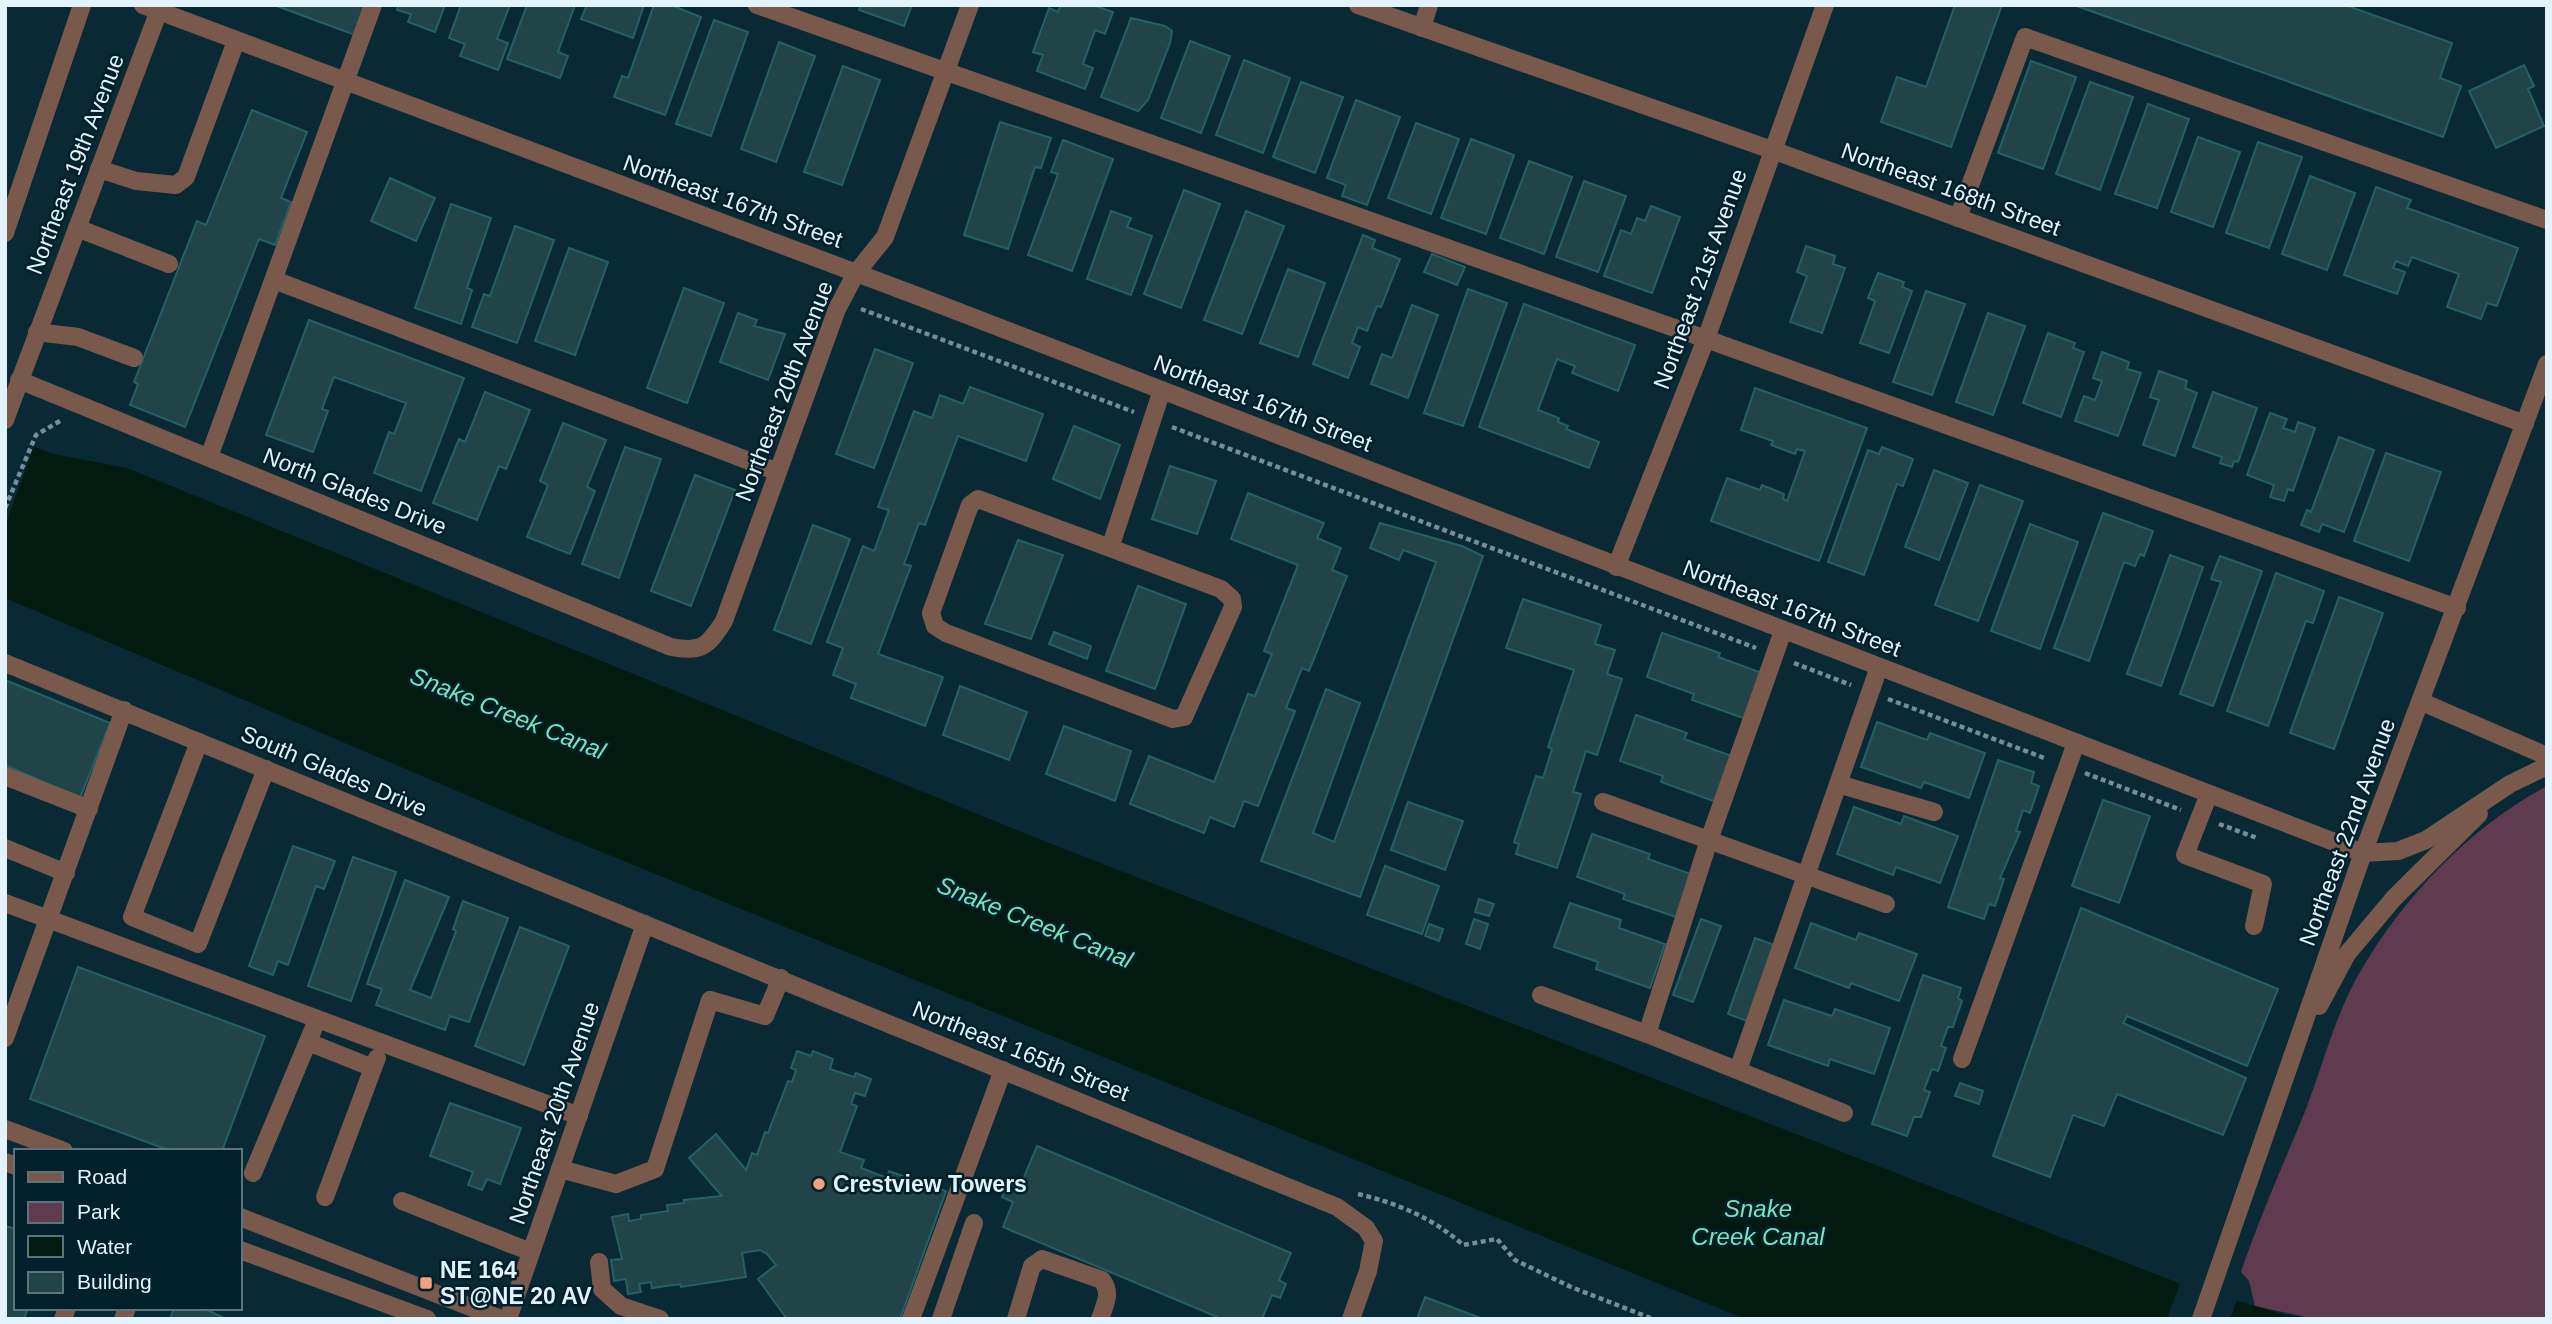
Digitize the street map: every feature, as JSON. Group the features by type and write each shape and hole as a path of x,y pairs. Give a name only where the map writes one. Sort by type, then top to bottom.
{"street":[{"name":"Northeast 19th Avenue","path":"5,233 82,5"},
{"path":"209,457 373,5"},
{"path":"757,5 1706,339 2457,608"},
{"name":"Northeast 20th Avenue","path":"671,647 689,650 704,647 724,621 837,309 856,273 885,237 970,5"},
{"name":"Northeast 168th Street","path":"1358,5 1773,150 2525,424"},
{"path":"1422,28 1429,5"},
{"name":"Northeast 21st Avenue","path":"1616,567 1706,339 1825,5"},
{"name":"Northeast 19th Avenue","path":"5,420 99,169 154,7"},
{"name":"Northeast 167th Street","path":"154,7 346,84 856,273 2363,853"},
{"path":"1958,218 2025,37 2547,220"},
{"path":"99,169 136,181 176,185 186,177 236,41"},
{"path":"77,228 169,264"},
{"path":"274,280 778,472"},
{"path":"37,332 78,337 135,358"},
{"name":"Northeast 22nd Avenue","path":"2201,1319 2363,853 2547,364"},
{"name":"North Glades Drive","path":"19,380 671,647"},
{"path":"1111,545 1162,390"},
{"path":"978,499 1111,545 1221,589 1232,599 1233,607 1184,718 1173,719 946,633 935,625 931,613 970,505 978,499"},
{"path":"1647,1034 1709,840 1783,631"},
{"name":"South Glades Drive","path":"5,663 645,924"},
{"path":"1738,1070 1879,667"},
{"path":"2422,702 2547,756"},
{"path":"5,1038 124,710"},
{"path":"122,947 199,742"},
{"path":"1962,1059 2076,743"},
{"path":"2363,853 2398,851 2426,840 2510,784 2547,766"},
{"path":"188,971 267,769"},
{"path":"5,776 89,809"},
{"path":"1838,783 1934,812"},
{"path":"2291,1059 2347,954 2394,898 2510,784"},
{"path":"2209,794 2185,855 2263,884 2255,926"},
{"path":"1603,803 1886,904"},
{"path":"5,848 66,873"},
{"path":"5,903 579,1116"},
{"path":"132,917 198,944"},
{"name":"Northeast 20th Avenue","path":"508,1319 645,924"},
{"name":"Northeast 165th Street","path":"645,924 1337,1207 1372,1234 1373,1253 1351,1319"},
{"path":"560,1169 616,1184 655,1169 710,1000 765,1016 780,978"},
{"path":"1541,995 1647,1034 1844,1113"},
{"path":"253,1173 317,1020"},
{"path":"308,1042 373,1068"},
{"path":"325,1197 382,1044"},
{"path":"911,1319 1003,1070"},
{"path":"5,1129 59,1149"},
{"path":"402,1201 531,1252"},
{"path":"242,1218 501,1319"},
{"path":"941,1319 974,1223"},
{"path":"242,1251 426,1319"},
{"path":"1016,1319 1032,1266 1042,1259 1102,1280 1108,1287 1108,1296 1100,1319"},
{"path":"599,1262 602,1289 621,1306 660,1319"}],"path":[{"path":"856,309 864,308 2264,841"},
{"path":"5,508 32,441"},
{"path":"1354,1193 1415,1212 1442,1226 1463,1245 1497,1239 1516,1260 1571,1287 1653,1319"}],"green space":[{"path":"2547,786 2547,1319 2315,1319 2255,1306 2249,1281 2241,1272 2306,1109 2338,1019 2363,967 2399,914 2443,864 2493,821"}],"water":[{"name":"Snake Creek Canal","path":"5,435 53,454 127,468 1044,841 2181,1284 2285,1315 2315,1319 1745,1319 565,837 5,598"}],"pier":[{"path":"5,431 35,443 5,526"},
{"path":"2181,1281 2238,1297 2230,1319 2167,1319"}],"building":[{"path":"274,5 364,5 355,35"},
{"path":"399,5 445,5 435,32 408,22 411,14 397,10"},
{"path":"461,5 510,5 497,39 508,43 498,70 460,56 465,44 449,38"},
{"path":"527,5 575,5 558,52 568,56 560,78 507,59"},
{"path":"587,5 644,5 633,38 581,19"},
{"path":"654,5 671,5 701,17 665,115 614,97 622,76 628,78"},
{"path":"861,5 912,5 904,26 859,10"},
{"path":"1061,5 1093,5 1113,12 1105,34 1095,30 1083,64 1093,68 1085,89 1037,71 1043,55 1033,52 1049,8 1058,12"},
{"path":"1955,5 2002,5 1951,147 1881,122 1897,77 1926,87"},
{"path":"2074,5 2345,5 2452,43 2440,78 2461,86 2443,137"},
{"path":"1131,18 1165,26 1172,31 1148,100 1138,111 1101,97"},
{"path":"714,20 748,32 711,136 676,124"},
{"path":"1190,41 1230,56 1201,133 1161,118"},
{"path":"779,42 815,56 776,162 741,149"},
{"path":"1244,60 1290,78 1263,153 1216,135"},
{"path":"2031,61 2076,77 2043,169 1998,153"},
{"path":"2524,65 2534,86 2528,89 2544,126 2496,148 2469,91"},
{"path":"843,66 880,80 842,185 804,172"},
{"path":"1301,82 1343,97 1315,173 1273,157"},
{"path":"2090,82 2133,97 2100,190 2056,174"},
{"path":"1356,100 1400,117 1367,205 1342,196 1346,185 1327,178"},
{"path":"2148,104 2189,119 2157,208 2115,194"},
{"path":"252,110 307,132 281,198 291,202 275,245 259,239 185,427 130,405 138,384 134,382 197,221 206,225"},
{"path":"1000,122 1051,138 1041,168 1035,167 1008,249 964,235"},
{"path":"1416,123 1459,139 1431,214 1388,198"},
{"path":"2198,137 2240,152 2213,227 2171,212"},
{"path":"1471,139 1514,155 1486,234 1441,218"},
{"path":"1063,140 1113,159 1072,271 1028,255 1058,174 1051,172"},
{"path":"2258,142 2302,157 2269,248 2226,233"},
{"path":"1529,161 1572,177 1544,254 1500,238"},
{"path":"2310,176 2355,193 2327,270 2282,254"},
{"path":"390,178 435,198 416,241 371,221"},
{"path":"1584,181 1626,196 1598,272 1556,257"},
{"path":"2376,187 2411,200 2407,208 2518,248 2497,306 2487,303 2481,319 2447,307 2459,274 2412,257 2408,266 2396,261 2393,268 2405,272 2397,294 2344,275"},
{"path":"1184,190 1220,204 1181,308 1144,294"},
{"path":"451,204 491,218 467,288 472,290 461,324 415,308"},
{"path":"1651,206 1680,217 1652,293 1604,276 1621,230 1631,234 1637,218 1645,221"},
{"path":"1111,211 1131,218 1127,227 1152,236 1131,295 1087,279"},
{"path":"1246,211 1284,226 1242,334 1204,320"},
{"path":"515,226 554,240 517,343 472,327 484,294 490,296"},
{"path":"1363,235 1375,240 1372,248 1400,259 1381,307 1377,306 1367,331 1358,327 1352,343 1360,347 1348,378 1313,364"},
{"path":"1806,246 1835,256 1833,264 1845,268 1822,333 1790,322 1807,276 1797,272"},
{"path":"569,248 608,262 575,355 535,341"},
{"path":"1432,254 1465,267 1457,285 1424,272"},
{"path":"1288,269 1325,283 1298,357 1260,343"},
{"path":"1878,273 1904,282 1902,287 1912,291 1889,353 1860,343 1875,301 1868,298"},
{"path":"684,288 724,303 687,403 647,388"},
{"path":"1468,289 1507,303 1463,426 1424,413"},
{"path":"1926,291 1965,304 1932,395 1893,382"},
{"path":"1524,304 1635,345 1618,391 1572,373 1575,366 1557,359 1538,410 1559,418 1558,422 1568,426 1566,429 1599,442 1589,468 1479,427"},
{"path":"1412,305 1438,315 1408,398 1371,384 1382,354 1392,358"},
{"path":"738,313 757,320 754,326 785,334 768,380 720,362"},
{"path":"1988,313 2025,326 1993,415 1956,402"},
{"path":"309,320 464,378 421,491 374,473 389,432 394,434 406,403 334,377 322,409 328,411 313,452 266,435"},
{"path":"2048,333 2075,343 2073,348 2084,352 2061,417 2023,403"},
{"path":"875,349 913,363 874,468 836,454"},
{"path":"2102,352 2129,362 2127,369 2141,373 2118,436 2075,421 2084,396 2095,400 2102,381 2093,378"},
{"path":"2159,371 2187,381 2185,388 2197,393 2175,456 2143,445 2159,400 2150,397"},
{"path":"970,387 1043,414 1026,461 958,436 925,525 919,523 904,564 911,566 878,654 943,677 925,726 851,698 856,684 833,675 843,648 827,642 863,546 874,551 889,510 878,507 914,411 932,418 940,395 963,404"},
{"path":"1755,388 1867,428 1819,561 1711,521 1727,478 1760,490 1762,485 1784,494 1783,499 1787,501 1805,451 1797,449 1795,454 1771,445 1773,441 1741,430"},
{"path":"485,392 530,410 506,469 499,466 477,520 433,503 459,439 465,442"},
{"path":"2213,392 2257,408 2238,462 2234,461 2232,467 2220,463 2222,457 2193,447"},
{"path":"2270,413 2287,419 2283,428 2295,432 2298,422 2315,428 2293,491 2288,489 2284,501 2270,497 2274,485 2247,475"},
{"path":"563,423 606,440 587,487 595,491 570,554 527,537 548,485 540,481"},
{"path":"1074,426 1120,445 1100,499 1053,479"},
{"path":"2339,437 2374,450 2344,532 2322,524 2319,532 2301,525 2307,510 2311,512"},
{"path":"625,447 661,459 619,578 582,564"},
{"path":"1882,447 1913,459 1903,486 1897,484 1864,575 1828,562 1868,450 1879,454"},
{"path":"2386,453 2441,472 2409,561 2354,541"},
{"path":"1170,466 1216,481 1197,534 1152,519"},
{"path":"1934,470 1968,483 1939,560 1905,547"},
{"path":"695,475 735,490 691,606 651,591"},
{"path":"1980,485 2023,501 1978,621 1935,605"},
{"path":"1248,493 1324,523 1317,538 1341,548 1332,570 1347,576 1309,671 1302,668 1286,708 1295,711 1258,806 1244,801 1234,827 1210,817 1204,833 1130,804 1149,756 1214,782 1248,694 1255,696 1272,654 1264,651 1298,565 1231,539"},
{"path":"2103,513 2153,531 2144,556 2140,554 2135,566 2124,562 2089,661 2054,648"},
{"path":"1380,523 1462,546 1483,556 1360,897 1261,861 1326,689 1360,703 1313,833 1334,842 1436,562 1403,550 1399,560 1370,548"},
{"path":"2030,524 2078,542 2040,649 1991,631"},
{"path":"813,525 850,539 811,644 774,630"},
{"path":"1018,540 1063,555 1031,639 985,624"},
{"path":"2170,555 2203,567 2161,686 2127,674"},
{"path":"2220,556 2262,571 2213,706 2180,694 2221,582 2211,579"},
{"path":"2276,573 2324,591 2313,623 2306,621 2268,726 2227,711"},
{"path":"1138,586 1186,604 1155,689 1106,671"},
{"path":"2339,597 2383,613 2334,749 2290,733"},
{"path":"1523,599 1601,625 1595,644 1615,650 1607,674 1622,679 1597,755 1586,751 1573,792 1581,794 1557,868 1516,854 1519,844 1514,842 1536,776 1543,778 1552,749 1548,747 1574,670 1506,648"},
{"path":"1054,632 1091,646 1087,659 1049,644"},
{"path":"1662,633 1720,653 1718,657 1762,673 1746,719 1692,700 1694,694 1647,677"},
{"path":"5,680 110,723 80,798 5,765"},
{"path":"960,686 1027,712 1009,760 943,735"},
{"path":"1636,715 1687,733 1684,739 1732,756 1716,802 1661,782 1663,776 1620,761"},
{"path":"1877,722 1927,740 1930,733 1985,753 1969,798 1924,782 1921,788 1861,767"},
{"path":"1064,726 1131,751 1115,801 1046,774"},
{"path":"1998,760 2034,772 2031,783 2039,786 2030,813 2023,810 2016,831 2020,832 2000,878 2004,879 1995,906 1989,904 1984,919 1948,907"},
{"path":"2103,800 2150,816 2119,903 2072,886"},
{"path":"1408,802 1463,821 1445,870 1391,850"},
{"path":"1854,807 1901,824 1904,816 1958,836 1940,883 1896,867 1893,875 1837,854"},
{"path":"1592,834 1650,854 1648,859 1691,874 1676,917 1623,899 1625,894 1577,877"},
{"path":"293,846 335,861 324,889 316,886 288,965 278,961 273,975 249,966"},
{"path":"353,857 396,872 351,1001 308,986"},
{"path":"1385,866 1439,886 1422,934 1367,915"},
{"path":"405,880 449,897 410,990 431,998 456,931 453,929 463,901 508,918 469,1022 450,1016 445,1030 376,1005 382,989 367,984"},
{"path":"1479,899 1494,904 1489,916 1475,912"},
{"path":"1570,903 1621,920 1619,928 1665,944 1650,988 1596,969 1598,962 1554,947"},
{"path":"2081,908 2278,989 2247,1066 2127,1016 2123,1023 2246,1078 2223,1135 2117,1094 2104,1126 2073,1115 2050,1177 1993,1156"},
{"path":"1474,919 1488,924 1480,949 1466,944"},
{"path":"1701,919 1721,926 1693,1002 1673,995"},
{"path":"1811,923 1856,940 1859,933 1917,954 1899,1001 1851,983 1849,988 1795,968"},
{"path":"1429,924 1443,929 1439,941 1425,936"},
{"path":"520,927 569,946 524,1065 475,1046"},
{"path":"1755,938 1777,946 1750,1022 1728,1014"},
{"path":"78,967 265,1036 223,1149 166,1149 30,1099"},
{"path":"1923,975 1961,988 1958,998 1962,1001 1953,1027 1948,1027 1941,1046 1946,1048 1938,1071 1932,1069 1924,1090 1930,1092 1921,1117 1914,1117 1907,1136 1872,1124"},
{"path":"1784,1000 1832,1016 1835,1009 1890,1028 1874,1074 1830,1059 1828,1066 1768,1045"},
{"name":"Crestview Towers","path":"797,1051 811,1056 813,1051 833,1059 830,1069 854,1077 856,1073 871,1079 865,1096 855,1093 851,1104 857,1106 840,1152 864,1160 861,1168 887,1178 889,1171 946,1191 900,1319 787,1319 758,1279 776,1265 760,1250 742,1253 746,1277 681,1287 680,1284 652,1288 651,1282 639,1284 641,1292 628,1294 626,1279 614,1281 611,1260 622,1259 612,1217 628,1214 629,1221 641,1219 641,1215 668,1211 667,1205 684,1203 684,1200 722,1196 689,1158 716,1134 746,1170 752,1153 757,1155 765,1132 768,1133 788,1081 792,1082 796,1070 791,1068"},
{"path":"1960,1083 1983,1091 1979,1104 1955,1096"},
{"path":"450,1103 521,1128 500,1184 487,1179 482,1190 468,1185 473,1172 430,1156"},
{"path":"1037,1146 1291,1253 1279,1280 1286,1284 1280,1298 1272,1295 1262,1319 1222,1319 1003,1227 1013,1202 1002,1197 1008,1184 1019,1189"},
{"path":"5,1226 14,1228 14,1310 27,1310 24,1319 5,1319"},
{"path":"1425,1297 1483,1319 1417,1319"},
{"path":"173,1310 207,1310 226,1319 170,1319"}],"place":[{"name":"Crestview Towers","path":"819,1184"},
{"name":"NE 164 ST@NE 20 AV","path":"426,1283"}]}
